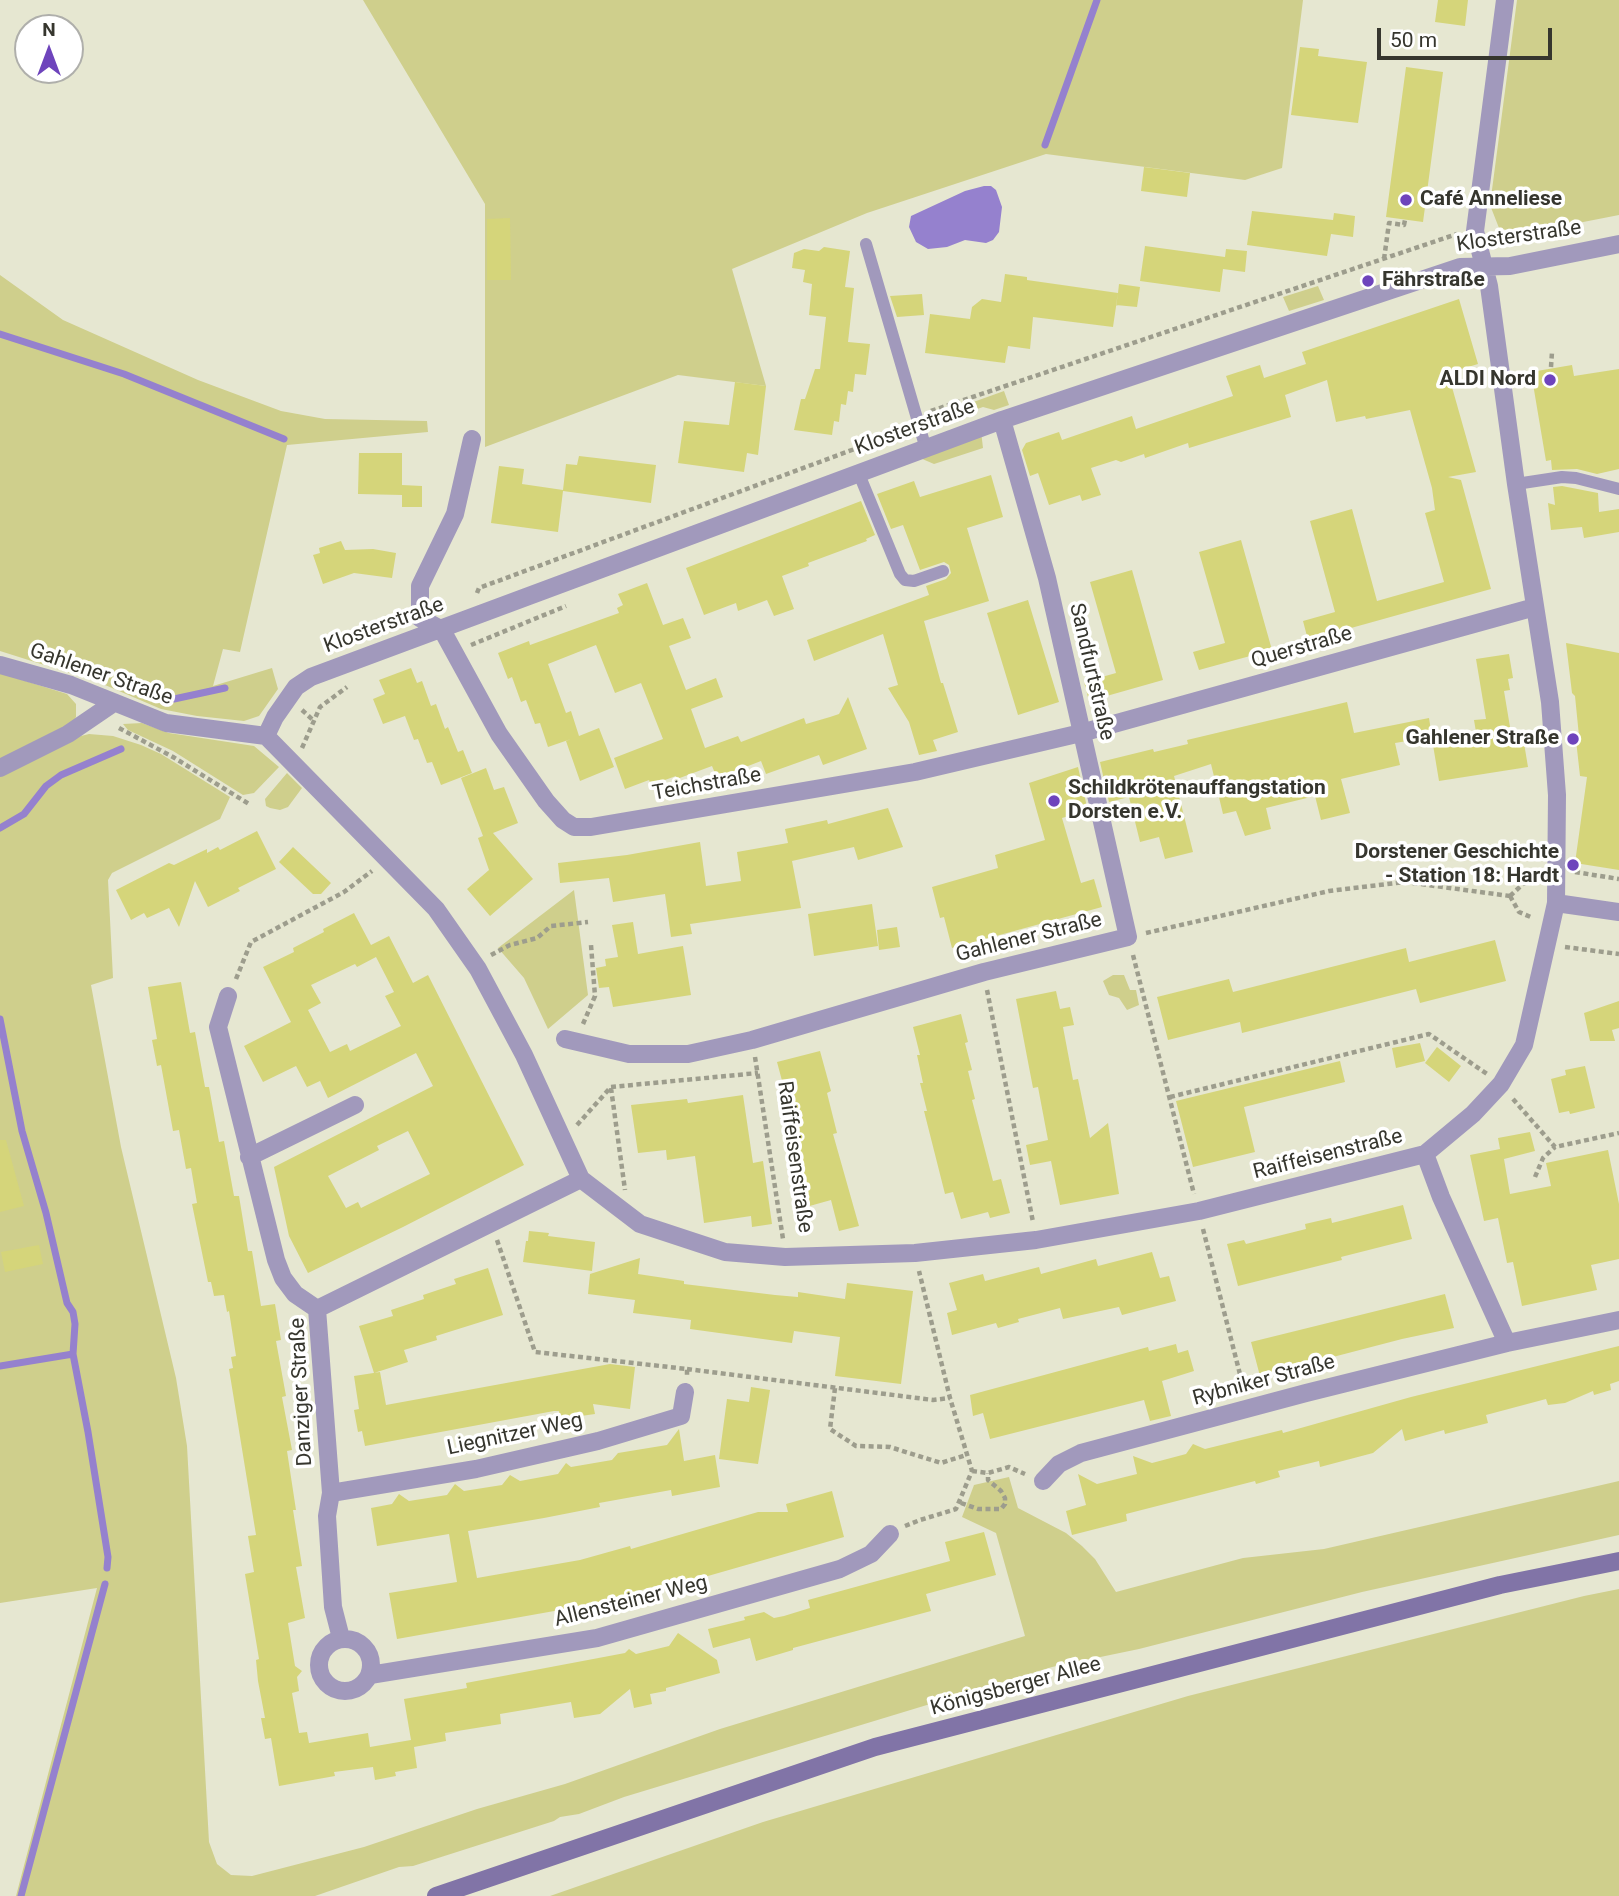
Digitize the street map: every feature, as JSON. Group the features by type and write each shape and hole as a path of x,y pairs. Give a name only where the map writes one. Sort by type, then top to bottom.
{"main road":[{"name":"Königsberger Allee","path":"436,1896 875,1747 1500,1585 1619,1561"}],"street":[{"path":"1505,0 1475,231 1489,286 1550,702 1557,796 1556,903 1619,912"},
{"name":"Klosterstraße","path":"266,736 275,717 296,687 311,677 1002,420 1461,267 1510,266 1619,244"},
{"name":"Sandfurtstraße","path":"1002,420 1047,579 1128,937"},
{"path":"442,630 420,618 421,586 455,514 472,439"},
{"name":"Querstraße","path":"1081,733 1535,607"},
{"name":"Teichstraße","path":"442,630 499,734 546,801 574,827 631,821 915,772 1081,733"},
{"name":"Gahlener Straße","path":"0,665 71,685 112,704 166,723 266,736"},
{"path":"0,768 68,734 112,704"},
{"path":"266,736 388,860"},
{"name":"Raiffeisenstraße","path":"388,860 436,909 475,964 524,1055 581,1179 640,1224 725,1252 785,1257 915,1253 1036,1240 1199,1212 1425,1154 1473,1114 1501,1084 1524,1045 1556,903"},
{"name":"Gahlener Straße","path":"565,1039 629,1054 688,1054 752,1040 984,972 1128,937"},
{"path":"228,996 218,1027 276,1260 283,1278 295,1294 317,1309"},
{"path":"249,1157 355,1105"},
{"path":"1425,1154 1441,1197 1507,1343"},
{"name":"Danziger Straße","path":"341,1638 333,1607 327,1516 331,1493 317,1309 581,1179"},
{"name":"Rybniker Straße","path":"1043,1481 1059,1464 1081,1453 1507,1343 1619,1320"},
{"name":"Liegnitzer Weg","path":"331,1493 476,1469 598,1441 681,1416 685,1392"},
{"name":"Allensteiner Weg","path":"370,1675 597,1638 840,1569 871,1553 890,1534"},
{"path":"341,1638 356,1640 368,1651 372,1660 370,1675 365,1683 348,1691 332,1688 320,1674 321,1654 325,1647 341,1638"}],"lane":[{"path":"866,244 926,449"},
{"path":"859,474 900,574 905,580 914,581 943,571"},
{"path":"1516,484 1562,477 1619,489"}],"path":[{"path":"1384,260 1389,223 1404,225 1405,220"},
{"path":"1551,367 1552,352"},
{"path":"98,715 249,804"},
{"path":"228,996 251,942 344,892 388,860"},
{"path":"1558,869 1619,879"},
{"name":"Gahlener Straße","path":"1128,937 1329,891 1405,882 1510,896 1519,912 1529,917 1537,918 1538,908"},
{"path":"475,964 510,945 537,938 551,926 587,922"},
{"path":"1128,937 1249,1408"},
{"path":"1546,944 1619,954"},
{"path":"586,1016 595,996 591,945"},
{"path":"984,972 1036,1240"},
{"path":"1170,1097 1429,1034 1501,1084 1555,1147"},
{"name":"Raiffeisenstraße","path":"611,1087 758,1073 785,1257"},
{"path":"564,1141 611,1087"},
{"path":"611,1087 626,1187 621,1209"},
{"path":"1535,1177 1543,1158 1555,1147 1619,1132"},
{"path":"491,1223 535,1352 933,1400 950,1398"},
{"path":"890,1534 920,1520 956,1509 961,1503 972,1471 950,1398 915,1253"},
{"path":"685,1392 687,1369"},
{"path":"835,1388 830,1429 856,1446 890,1447 941,1463 966,1455"},
{"path":"972,1471 988,1473 1009,1467 1043,1481"},
{"path":"961,1503 978,1509 1001,1509 1005,1498 989,1480 988,1473"}],"green space":[{"path":"363,0 1303,0 1282,168 1245,180 1046,154 867,213 732,269 766,386 678,375 485,447 485,204"},
{"path":"1517,0 1619,0 1619,215 1522,234 1499,228 1490,205"},
{"path":"0,275 63,320 198,380 281,411 325,419 427,421 428,432 287,445 240,652 223,649 213,686 272,668 278,689 259,716 244,721 161,709 98,682 0,651"},
{"path":"1318,286 1324,300 1289,311 1283,297"},
{"path":"1004,391 1009,405 994,410 983,407 943,421 940,414"},
{"path":"981,431 983,448 934,464 920,458"},
{"path":"0,673 67,694 76,704 76,717 71,725 0,761"},
{"path":"142,723 169,733 254,746 279,767 254,793 243,795 173,751 128,730 123,724"},
{"path":"89,734 113,736 141,745 161,754 230,797 220,819 112,873 108,880 113,978 91,985 121,1147 176,1378 187,1446 209,1842 217,1864 231,1875 252,1876 364,1847 477,1809 565,1784 720,1729 1025,1636 996,1533 962,1517 974,1485 1009,1477 1018,1508 1066,1533 1082,1546 1095,1559 1116,1592 1243,1558 1324,1549 1619,1481 1619,1535 1362,1592 1139,1649 1052,1667 624,1797 579,1814 560,1817 413,1866 399,1867 315,1896 16,1896 97,1588 0,1603 0,775 77,737"},
{"path":"287,773 302,788 288,807 280,810 266,806 265,799"},
{"path":"574,890 588,995 548,1029 524,978 498,948"},
{"path":"1113,975 1124,975 1130,990 1136,990 1139,1005 1127,1010 1119,998 1109,995 1103,981"},
{"path":"1619,1589 1619,1896 550,1896 763,1822 1188,1696"}],"shaded area":[{"path":"991,186 996,190 1002,207 999,232 993,240 986,243 965,240 947,247 928,249 916,242 909,227 911,216 965,191"}],"building":[{"path":"1438,0 1468,0 1465,26 1435,22"},
{"path":"1300,47 1319,49 1318,56 1367,62 1358,123 1291,115"},
{"path":"1406,67 1443,72 1423,222 1386,217"},
{"path":"1144,167 1190,173 1187,197 1141,191"},
{"path":"1252,211 1333,220 1334,213 1355,216 1353,237 1331,234 1327,256 1247,245"},
{"path":"510,218 511,280 487,280 487,219"},
{"path":"1145,246 1225,257 1226,249 1247,251 1245,272 1223,269 1220,292 1140,281"},
{"path":"824,247 850,251 845,287 854,288 848,342 870,344 866,375 855,374 853,392 848,391 846,405 841,404 839,422 834,421 832,435 794,430 801,399 805,399 815,369 820,369 826,317 809,315 812,284 803,282 805,270 792,268 794,253 804,249 819,251"},
{"path":"1005,274 1027,277 1027,280 1118,293 1119,284 1140,287 1137,307 1116,305 1113,327 1033,317 1030,349 1008,346 1005,363 925,353 930,314 970,319 972,307 982,299 1001,302"},
{"path":"922,294 924,315 897,317 890,296"},
{"path":"1459,299 1478,364 1448,373 1476,472 1448,477 1461,480 1491,589 1308,640 1303,621 1335,612 1310,521 1352,509 1377,601 1444,582 1425,513 1435,510 1432,488 1410,410 1336,422 1327,380 1285,395 1291,417 1189,448 1188,443 1145,458 1144,454 1091,468 1101,495 1082,501 1080,495 1049,505 1038,473 1030,476 1022,450 1026,443 1059,432 1062,440 1132,416 1136,429 1233,396 1226,376 1260,365 1264,378 1306,364 1302,352"},
{"path":"1572,365 1574,376 1619,369 1619,469 1597,474 1577,469 1552,470 1551,460 1546,461 1531,372"},
{"path":"735,382 766,386 758,455 747,453 744,472 678,463 684,421 729,425"},
{"path":"359,453 402,453 402,495 358,494"},
{"path":"579,456 656,465 651,503 563,491 558,532 491,523 499,466 524,469 522,484 563,490 566,464 577,465"},
{"path":"991,475 1003,517 967,528 989,601 924,621 958,732 933,740 937,751 919,755 909,722 888,688 898,685 883,634 814,661 807,640 929,595 926,586 946,579 951,573 949,565 944,562 920,570 903,525 891,529 877,494 914,481 920,497"},
{"path":"402,485 422,486 422,507 402,507"},
{"path":"1562,486 1598,493 1599,512 1619,509 1619,532 1584,538 1582,527 1551,530 1548,503 1555,505 1553,487"},
{"path":"861,501 875,535 866,539 867,541 808,563 809,566 782,576 794,609 774,616 767,600 738,611 736,603 704,615 686,568"},
{"path":"1241,540 1272,650 1199,670 1193,652 1225,643 1199,552"},
{"path":"341,541 345,550 373,549 396,553 392,578 354,573 323,584 313,555 320,553 319,548"},
{"path":"1132,570 1163,680 1089,701 1084,682 1116,673 1090,582"},
{"path":"647,583 663,625 683,618 691,638 669,646 686,690 716,678 723,697 691,709 705,748 738,736 741,742 804,718 806,724 839,714 848,697 867,749 823,765 819,755 766,774 761,761 717,778 712,766 677,779 676,776 651,785 649,780 625,789 614,758 663,739 641,683 615,693 596,645 548,664 566,713 571,711 579,736 599,728 614,767 580,781 566,741 571,739 548,747 540,723 535,724 526,700 521,702 512,677 508,679 498,653 529,641 530,645 619,613 617,608 623,605 618,594"},
{"path":"1028,600 1059,702 1018,715 987,613"},
{"path":"1566,643 1619,653 1619,870 1575,863 1587,777 1580,776 1575,696 1572,693"},
{"path":"1509,654 1513,678 1508,679 1510,690 1504,691 1511,733 1522,731 1528,767 1439,781 1433,745 1477,738 1474,720 1486,719 1476,659"},
{"path":"411,668 417,683 422,681 431,706 436,704 445,729 448,727 458,752 463,750 472,773 441,785 432,762 427,763 418,739 414,740 405,716 383,724 373,699 385,694 379,680"},
{"path":"1347,702 1354,733 1429,718 1432,737 1395,743 1400,765 1341,779 1350,813 1321,820 1315,796 1266,808 1271,829 1245,836 1236,811 1223,814 1211,764 1174,776 1193,852 1165,859 1159,837 1140,842 1129,797 1109,802 1100,762 1153,749 1154,752 1188,744 1187,740"},
{"path":"1078,767 1087,807 1062,818 1081,883 1094,879 1102,907 952,948 932,887 998,868 995,855 1045,840 1029,783"},
{"path":"486,768 494,790 504,787 518,823 493,833 533,879 490,916 467,889 489,870 478,838 483,836 461,778"},
{"path":"888,808 903,847 858,860 854,847 792,861 801,908 690,924 692,934 671,937 665,894 613,902 609,878 560,883 558,863 627,855 700,842 706,886 741,881 737,852 788,843 785,829 827,820 828,824"},
{"path":"257,831 276,869 208,907 195,881 179,927 169,908 147,918 144,913 131,920 116,890 169,863 174,865 207,849 207,853 218,847 220,850"},
{"path":"293,847 331,883 321,894 313,894 279,862"},
{"path":"872,904 878,946 814,956 808,914"},
{"path":"354,913 371,945 389,936 413,983 428,975 524,1165 308,1273 289,1236 274,1167 433,1086 416,1053 328,1098 320,1081 307,1087 296,1066 263,1082 244,1046 291,1022 263,967 294,952 293,948 324,932 323,929","holes":["376,957 394,992 385,996 401,1026 350,1051 347,1044 330,1052 308,1010 321,1003 311,985","408,1131 430,1174 361,1208 358,1202 346,1208 328,1176 379,1150 377,1146"]},
{"path":"633,922 638,954 683,946 691,995 613,1007 609,987 599,988 596,968 606,966 605,959 618,957 612,925"},
{"path":"897,927 900,947 879,950 877,930"},
{"path":"1495,940 1506,981 1420,1003 1416,989 1242,1033 1240,1022 1168,1040 1157,997 1229,979 1233,992 1406,948 1409,962"},
{"path":"181,982 190,1033 195,1032 219,1142 224,1141 234,1196 239,1196 261,1306 275,1304 281,1340 276,1341 286,1396 282,1397 292,1450 287,1451 302,1566 296,1567 305,1618 288,1623 295,1666 302,1671 297,1677 299,1691 292,1693 299,1733 307,1732 309,1743 368,1733 370,1747 411,1740 404,1699 467,1688 466,1683 625,1653 629,1649 636,1654 669,1646 678,1633 717,1660 720,1673 650,1694 652,1704 634,1708 630,1689 600,1714 574,1718 571,1702 500,1714 501,1724 445,1733 446,1741 414,1747 417,1768 395,1772 396,1776 375,1780 373,1767 334,1772 335,1776 279,1786 271,1738 265,1739 261,1718 265,1718 258,1681 256,1660 259,1659 245,1574 254,1572 248,1536 256,1535 229,1369 233,1368 231,1357 236,1356 229,1311 227,1312 224,1295 214,1296 211,1282 208,1282 192,1204 197,1203 191,1168 186,1169 179,1130 173,1131 161,1065 157,1066 152,1040 157,1039 148,987"},
{"path":"1056,991 1060,1009 1070,1007 1074,1025 1063,1027 1073,1080 1078,1079 1090,1138 1108,1123 1119,1194 1060,1205 1051,1161 1030,1165 1026,1145 1048,1140 1038,1087 1033,1088 1016,999"},
{"path":"1619,1001 1619,1028 1612,1030 1615,1041 1590,1041 1584,1013"},
{"path":"961,1014 972,1070 968,1071 975,1099 972,1100 993,1181 1001,1179 1010,1213 990,1218 988,1212 961,1219 953,1192 945,1194 924,1111 927,1111 920,1083 923,1083 917,1055 920,1055 913,1027"},
{"path":"1420,1043 1425,1061 1396,1068 1392,1048"},
{"path":"1437,1047 1461,1066 1449,1082 1425,1063"},
{"path":"820,1051 831,1091 827,1093 837,1133 833,1134 859,1226 839,1231 831,1200 806,1207 790,1146 794,1145 784,1104 788,1103 777,1062"},
{"path":"1340,1061 1345,1082 1244,1107 1255,1152 1193,1167 1176,1101"},
{"path":"1585,1066 1595,1108 1570,1114 1569,1111 1559,1113 1551,1079 1566,1075 1565,1070"},
{"path":"743,1095 753,1163 763,1161 772,1224 752,1227 751,1216 704,1223 695,1156 667,1160 666,1150 638,1153 631,1105 687,1099 688,1103"},
{"path":"1530,1132 1535,1151 1504,1159 1510,1194 1551,1186 1546,1163 1608,1150 1619,1204 1619,1259 1591,1265 1597,1290 1522,1306 1513,1262 1507,1263 1498,1218 1484,1221 1470,1155 1500,1149 1498,1138"},
{"path":"0,1140 6,1140 24,1206 0,1212"},
{"path":"1403,1205 1412,1239 1238,1286 1227,1244 1244,1240 1246,1244 1306,1229 1305,1224 1331,1218 1332,1223"},
{"path":"529,1231 595,1242 592,1271 523,1262"},
{"path":"39,1245 43,1264 5,1272 1,1252"},
{"path":"1152,1252 1160,1278 1169,1276 1176,1301 1122,1315 1119,1307 1063,1319 1060,1308 1018,1319 1019,1322 998,1328 996,1323 952,1335 947,1313 957,1310 949,1283 983,1274 985,1281 1039,1267 1041,1274 1096,1259 1098,1266"},
{"path":"640,1258 638,1274 684,1281 684,1284 775,1295 798,1297 798,1292 845,1299 847,1283 913,1291 901,1384 835,1376 840,1337 794,1331 792,1343 690,1329 691,1320 633,1313 635,1300 588,1294 590,1274"},
{"path":"488,1268 503,1315 436,1336 437,1340 404,1350 408,1362 374,1373 359,1326 393,1316 391,1310 456,1284 454,1279"},
{"path":"1445,1294 1454,1328 1260,1376 1251,1342"},
{"path":"1176,1344 1178,1353 1188,1350 1194,1371 1162,1381 1171,1416 1150,1421 1144,1400 990,1439 983,1413 973,1416 970,1395 1148,1347 1149,1351"},
{"path":"1619,1346 1619,1381 1610,1384 1611,1390 1594,1395 1593,1391 1565,1403 1548,1405 1546,1399 1486,1415 1488,1423 1445,1434 1444,1430 1405,1441 1402,1429 1373,1453 1320,1467 1319,1461 1278,1471 1280,1477 1126,1514 1127,1521 1072,1535 1066,1511 1086,1505 1078,1474 1097,1484 1137,1474 1133,1456 1152,1463 1186,1454 1193,1444 1205,1449 1282,1430 1283,1433 1411,1397"},
{"path":"610,1364 635,1367 630,1409 593,1404 595,1414 560,1419 559,1411 554,1411 365,1446 362,1431 358,1432 354,1410 359,1409 354,1376 380,1372 386,1405"},
{"path":"751,1387 770,1390 758,1464 719,1459 727,1399 749,1402"},
{"path":"679,1429 684,1461 715,1455 720,1487 672,1496 671,1490 599,1503 600,1507 468,1531 477,1578 580,1560 630,1546 631,1549 758,1512 788,1512 786,1504 832,1491 844,1537 680,1584 679,1581 663,1584 588,1605 397,1639 389,1593 457,1582 449,1534 377,1546 371,1508 392,1504 399,1494 409,1501 447,1495 455,1484 464,1491 502,1485 510,1475 520,1481 558,1474 566,1463 571,1467 612,1460 618,1453 667,1445"},
{"path":"984,1532 996,1575 926,1594 931,1611 793,1648 756,1661 750,1638 713,1648 708,1629 745,1620 744,1617 764,1612 774,1618 784,1616 810,1608 808,1600 950,1561 945,1542"}],"waterway":[{"path":"1045,145 1097,0"},
{"path":"0,334 124,374 284,439"},
{"path":"174,699 225,688"},
{"path":"0,828 24,814 46,786 61,775 121,749"},
{"path":"0,1019 22,1131 46,1213 67,1303 73,1312 73,1354 108,1557 107,1568"},
{"path":"0,1366 73,1354"},
{"path":"21,1896 105,1584"}],"place":[{"name":"Café Anneliese","path":"1406,200"},
{"name":"Fährstraße","path":"1368,281"},
{"name":"ALDI Nord","path":"1550,380"},
{"name":"Gahlener Straße","path":"1573,739"},
{"name":"Schildkrötenauffangstation Dorsten e.V.","path":"1054,801"},
{"name":"Dorstener Geschichte - Station 18: Hardt","path":"1573,865"}]}
